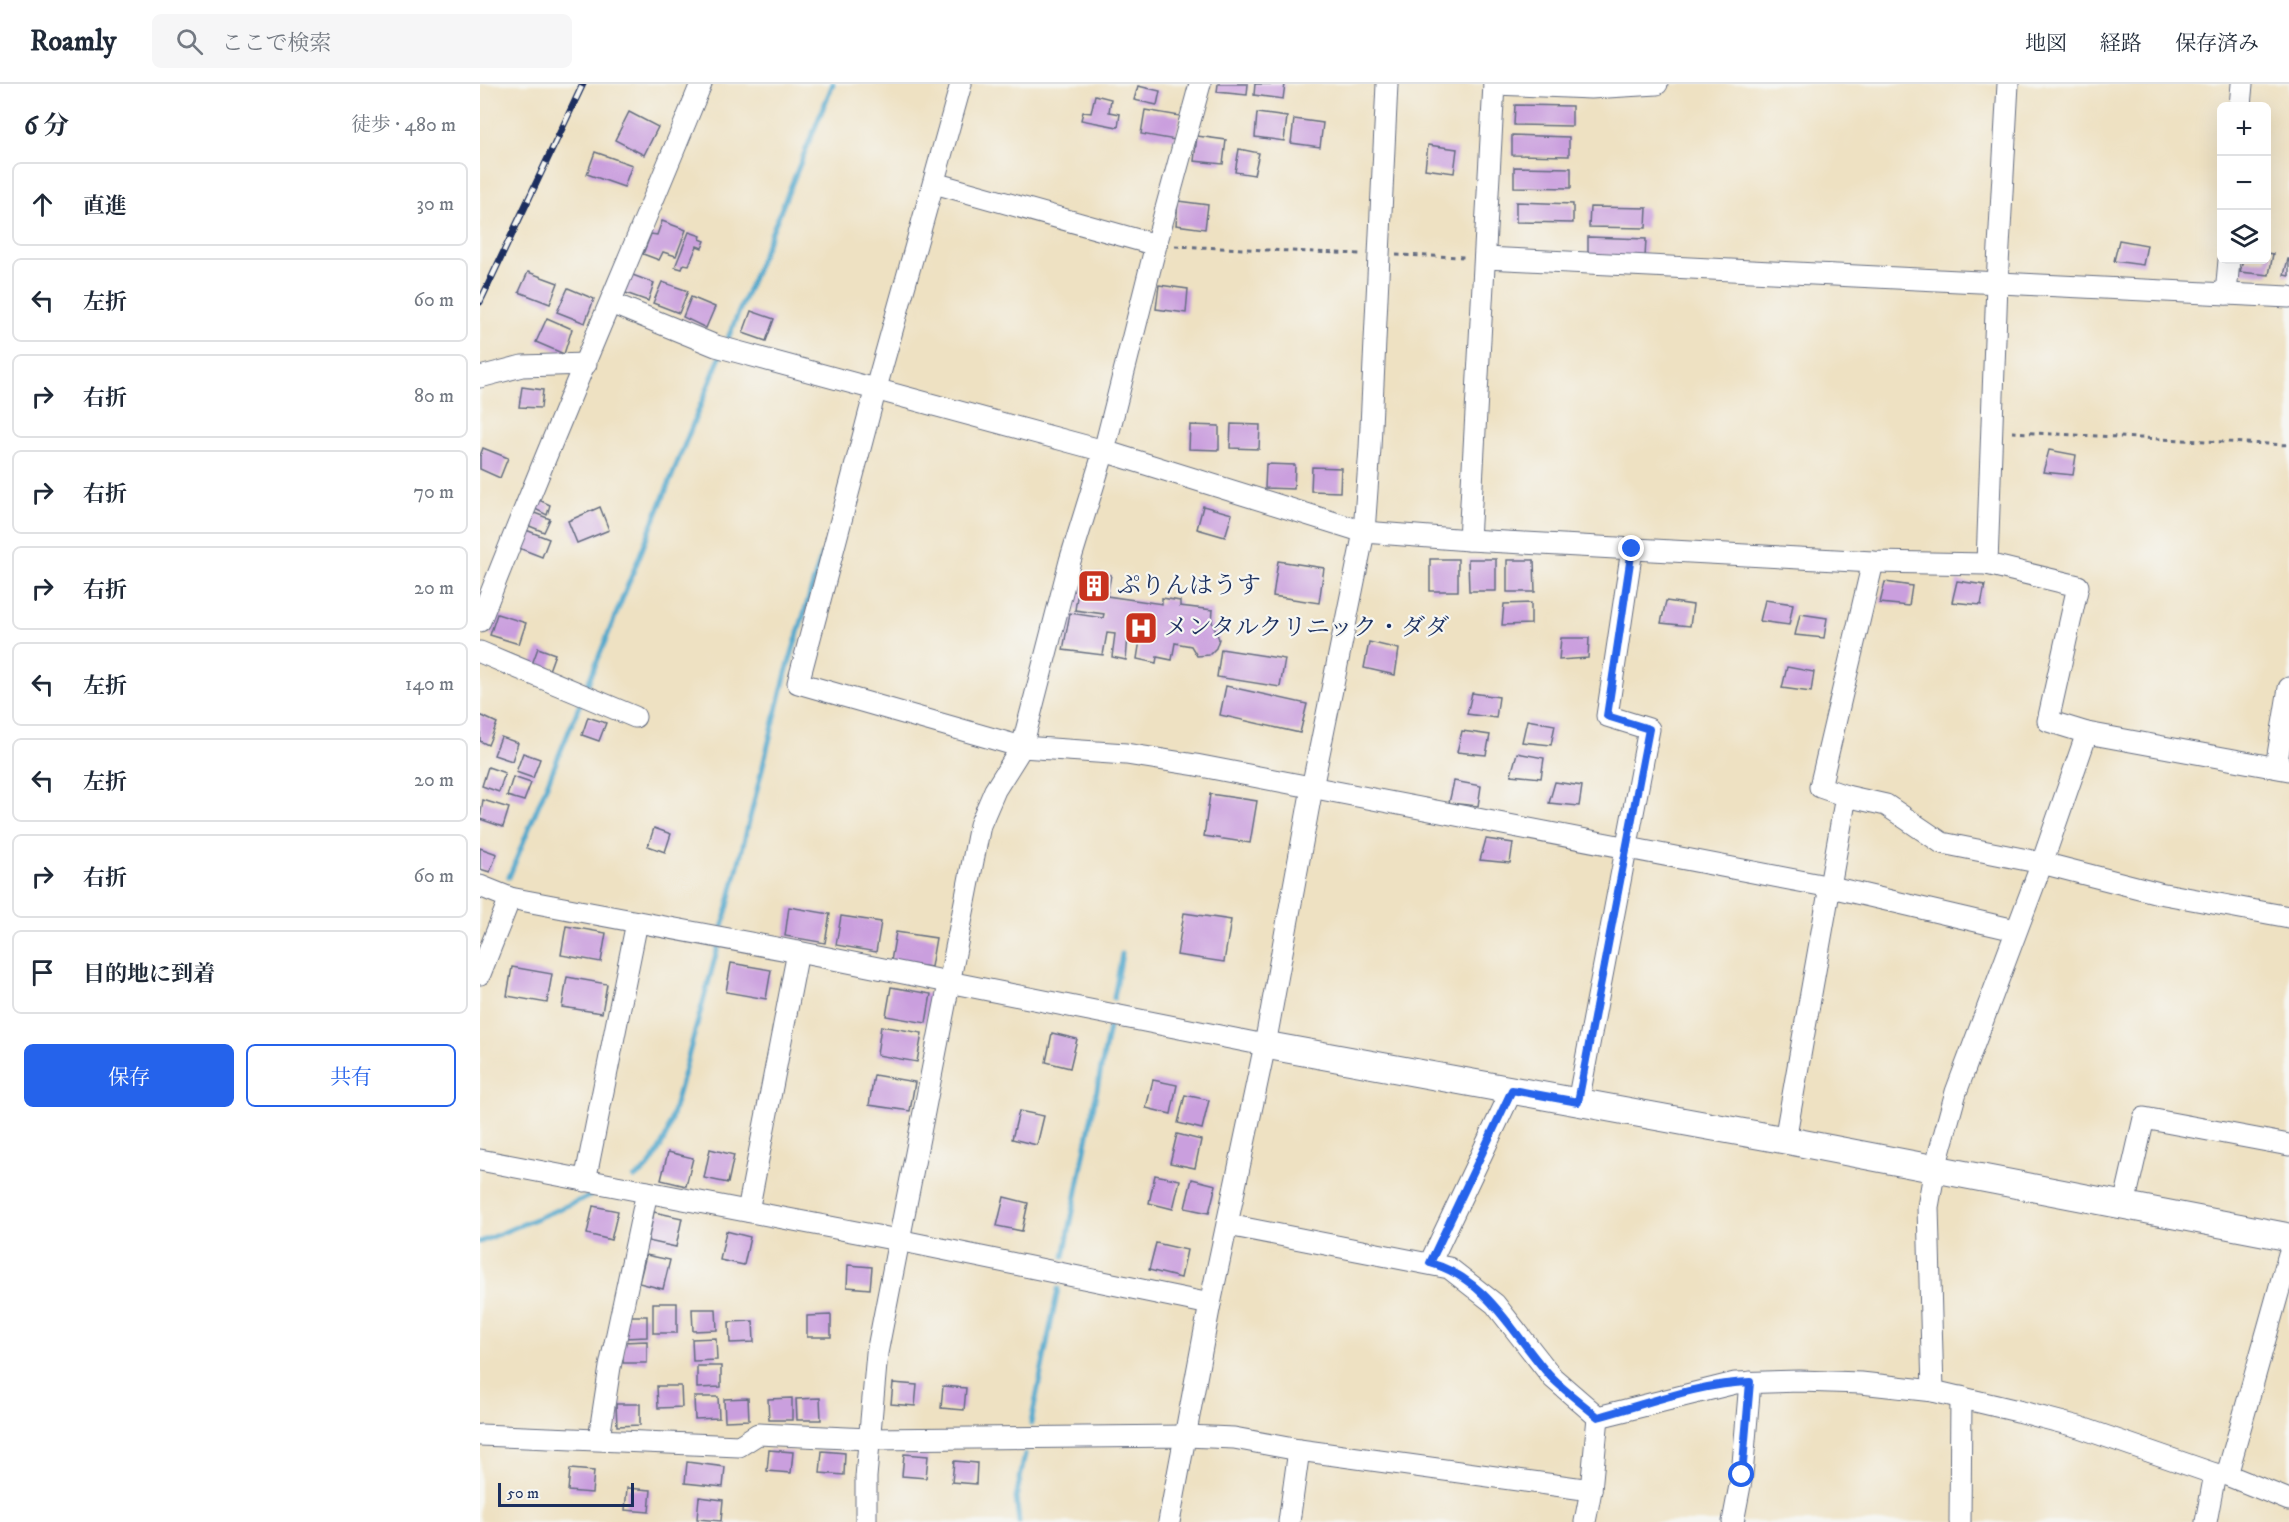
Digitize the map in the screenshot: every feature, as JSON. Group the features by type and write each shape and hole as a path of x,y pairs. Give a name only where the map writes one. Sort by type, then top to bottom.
{"street":[{"path":"480,621 525,506 701,84"},
{"path":"961,84 876,388 798,683 1022,747 1126,754 1196,765 1831,887 2015,930"},
{"path":"866,1522 868,1439 877,1353 897,1240 980,825 995,790 1022,747 1070,561 1104,451 1156,245 1200,84"},
{"path":"1169,1522 1210,1304 1264,1045 1312,788 1364,532 1387,84"},
{"path":"1469,540 1494,84 1591,88 1657,84"},
{"path":"1987,564 1997,283 2008,84"},
{"path":"2240,102 2242,84"},
{"path":"934,183 1156,245"},
{"path":"1485,258 2289,297"},
{"path":"2226,294 2229,264"},
{"path":"611,303 722,348 1104,451 1364,532 1469,540 1873,562 1987,564 2078,586 2048,721 2087,733 2282,768 2289,688"},
{"path":"480,377 522,366 586,364"},
{"path":"1578,1102 1649,729 1607,716 1632,549"},
{"path":"1873,562 1820,788 1886,805 1942,843 2042,863 2159,893 2289,917"},
{"path":"480,652 635,717"},
{"path":"1933,1391 1928,1207 1935,1168 1956,1092 2042,863 2087,733"},
{"path":"1785,1140 1846,796"},
{"path":"480,886 510,898 798,951 1264,1045 1935,1168 2289,1237"},
{"path":"480,974 510,898"},
{"path":"585,1180 637,922"},
{"path":"748,1211 798,951"},
{"path":"1430,1263 1512,1090"},
{"path":"2124,1205 2144,1118 2289,1145"},
{"path":"480,1160 897,1240 1210,1304"},
{"path":"598,1438 610,1367 647,1192"},
{"path":"1228,1225 1449,1268 1495,1304 1553,1378 1598,1417"},
{"path":"2206,1522 2289,1254"},
{"path":"1598,1417 1735,1383 1799,1381 1861,1383 1933,1391 2079,1427 2289,1500"},
{"path":"1734,1522 1742,1475 1750,1382"},
{"path":"1960,1522 1961,1397"},
{"path":"1586,1522 1598,1417"},
{"path":"480,1435 598,1438 739,1446 759,1434 868,1439 1186,1436 1234,1438 1591,1490"},
{"path":"1289,1522 1299,1449"}],"path":[{"path":"1156,245 1485,258"},
{"path":"1992,431 2289,445"}],"building":[{"path":"1218,84 1248,84 1247,95 1217,92"},
{"path":"1255,84 1285,84 1283,99 1254,95"},
{"path":"1138,86 1160,91 1157,105 1134,100"},
{"path":"1095,95 1111,99 1109,112 1120,114 1118,127 1081,120 1083,112 1091,113"},
{"path":"1515,105 1572,106 1572,126 1514,125"},
{"path":"1145,110 1180,116 1175,140 1141,134"},
{"path":"629,112 658,127 644,155 615,140"},
{"path":"1257,113 1287,117 1284,141 1255,137"},
{"path":"1294,119 1323,123 1320,147 1291,143"},
{"path":"1512,135 1569,137 1569,156 1512,155"},
{"path":"1197,136 1226,140 1223,164 1194,161"},
{"path":"1428,145 1457,149 1454,173 1425,169"},
{"path":"1239,149 1259,153 1254,175 1235,172"},
{"path":"595,152 632,165 624,187 587,174"},
{"path":"1514,167 1571,168 1571,188 1514,187"},
{"path":"1178,201 1208,205 1205,229 1176,225"},
{"path":"1516,202 1573,204 1573,223 1516,222"},
{"path":"1590,207 1647,208 1646,228 1589,227"},
{"path":"662,221 686,230 676,256 663,252 659,260 643,254 651,234 657,235"},
{"path":"689,232 701,236 700,239 705,241 702,248 697,246 689,265 684,264 682,269 675,267"},
{"path":"1588,237 1646,239 1645,258 1588,257"},
{"path":"2119,240 2147,245 2143,265 2114,261"},
{"path":"2271,254 2273,254 2269,275 2240,272 2242,264 2271,264"},
{"path":"2289,259 2289,276 2284,275"},
{"path":"528,272 558,283 550,304 519,292"},
{"path":"630,274 654,283 648,301 623,292"},
{"path":"662,282 688,291 679,313 653,303"},
{"path":"1159,285 1188,289 1186,313 1156,309"},
{"path":"568,288 594,299 585,323 557,312"},
{"path":"691,297 715,307 706,328 683,317"},
{"path":"751,311 774,319 766,341 743,333"},
{"path":"547,318 572,329 564,354 536,342"},
{"path":"522,387 543,390 541,408 519,407"},
{"path":"1231,424 1260,425 1259,449 1230,448"},
{"path":"1190,425 1219,426 1219,450 1189,449"},
{"path":"483,448 508,458 500,478 480,469 480,456"},
{"path":"2049,450 2076,455 2073,475 2043,472"},
{"path":"1266,464 1295,465 1294,489 1265,488"},
{"path":"1312,467 1341,468 1340,492 1311,491"},
{"path":"539,500 550,505 547,515 535,509"},
{"path":"1203,506 1232,514 1225,537 1197,529"},
{"path":"600,507 609,530 577,543 568,521"},
{"path":"532,512 550,519 544,532 527,525"},
{"path":"526,530 549,539 542,557 519,548"},
{"path":"1430,559 1458,559 1458,591 1430,591"},
{"path":"1468,559 1496,559 1496,591 1469,591"},
{"path":"1507,560 1534,560 1535,592 1507,592"},
{"path":"1278,561 1324,568 1319,603 1273,596"},
{"name":"メンタルクリニック・ダダ","path":"1081,571 1111,575 1107,596 1162,604 1162,598 1180,601 1180,606 1213,610 1212,622 1219,639 1216,648 1209,655 1197,656 1191,646 1175,643 1172,660 1157,657 1156,663 1137,659 1140,640 1128,636 1126,660 1112,657 1115,634 1107,633 1103,655 1063,650 1070,613 1103,618 1104,614 1075,610"},
{"path":"1957,581 1985,585 1981,605 1952,602"},
{"path":"1885,582 1912,586 1909,606 1880,603"},
{"path":"1765,600 1793,604 1789,625 1760,621"},
{"path":"1666,601 1693,605 1690,626 1661,623"},
{"path":"1531,603 1531,624 1502,625 1504,604"},
{"path":"497,614 526,623 519,644 490,635"},
{"path":"1800,614 1827,618 1824,638 1795,635"},
{"path":"1561,638 1589,638 1588,658 1559,660"},
{"path":"1369,642 1399,649 1395,675 1364,668"},
{"path":"538,648 555,654 548,673 531,667"},
{"name":"メンタルクリニック・ダダ","path":"1221,649 1285,659 1280,687 1217,677"},
{"path":"1787,667 1814,672 1811,692 1782,688"},
{"path":"1226,686 1307,704 1300,733 1220,715"},
{"path":"1472,693 1499,697 1496,718 1467,714"},
{"path":"480,715 497,723 488,745 480,741"},
{"path":"588,717 606,723 599,741 582,735"},
{"path":"1527,720 1555,725 1551,745 1522,742"},
{"path":"1462,731 1490,735 1486,755 1457,752"},
{"path":"501,737 518,743 512,761 494,755"},
{"path":"523,753 540,759 533,778 516,772"},
{"path":"1517,753 1544,758 1541,778 1511,775"},
{"path":"488,767 505,773 499,792 482,786"},
{"path":"513,777 531,783 524,801 507,796"},
{"path":"1454,781 1481,786 1478,806 1449,803"},
{"path":"1555,782 1582,786 1579,806 1549,803"},
{"path":"1210,794 1257,801 1250,843 1204,836"},
{"path":"483,800 509,808 503,827 480,819"},
{"path":"654,828 671,834 665,852 648,846"},
{"path":"1486,839 1513,843 1510,863 1480,860"},
{"path":"480,848 497,854 490,872 480,869"},
{"path":"789,907 830,914 825,943 785,936"},
{"path":"1184,913 1231,920 1224,962 1177,955"},
{"path":"841,916 881,922 876,952 836,945"},
{"path":"566,926 606,933 601,962 561,955"},
{"path":"896,932 936,938 931,967 891,961"},
{"path":"731,963 771,970 766,999 726,992"},
{"path":"512,967 552,974 547,1003 507,996"},
{"path":"567,977 607,984 602,1013 562,1007"},
{"path":"891,987 931,994 926,1023 886,1016"},
{"path":"881,1026 922,1033 917,1062 877,1055"},
{"path":"1052,1033 1077,1039 1070,1068 1046,1062"},
{"path":"874,1075 915,1082 910,1111 869,1105"},
{"path":"1153,1080 1177,1085 1171,1114 1146,1108"},
{"path":"1185,1095 1209,1100 1202,1129 1178,1123"},
{"path":"1019,1111 1044,1116 1037,1145 1012,1139"},
{"path":"1177,1134 1201,1140 1195,1168 1170,1163"},
{"path":"710,1149 734,1155 728,1183 704,1178"},
{"path":"668,1152 693,1158 686,1186 661,1180"},
{"path":"1155,1175 1180,1180 1173,1209 1149,1203"},
{"path":"1192,1179 1216,1185 1209,1213 1185,1208"},
{"path":"1004,1197 1028,1203 1022,1231 997,1226"},
{"path":"593,1206 618,1211 611,1240 587,1234"},
{"path":"654,1212 682,1218 676,1247 648,1241"},
{"path":"726,1231 750,1237 744,1265 720,1260"},
{"path":"1156,1243 1187,1250 1181,1278 1149,1270"},
{"path":"646,1255 670,1260 663,1289 639,1283"},
{"path":"848,1265 872,1267 870,1289 847,1287"},
{"path":"653,1303 677,1303 677,1333 653,1333"},
{"path":"692,1309 716,1309 717,1330 693,1331"},
{"path":"831,1315 831,1337 807,1337 807,1316"},
{"path":"623,1316 647,1316 647,1337 624,1338"},
{"path":"753,1321 754,1342 730,1343 729,1322"},
{"path":"716,1338 717,1360 693,1361 692,1339"},
{"path":"647,1341 647,1363 623,1363 623,1342"},
{"path":"697,1366 721,1366 721,1387 697,1388"},
{"path":"893,1383 917,1385 915,1406 891,1404"},
{"path":"657,1386 681,1386 682,1407 658,1408"},
{"path":"943,1386 966,1388 964,1410 941,1408"},
{"path":"694,1397 718,1397 719,1418 695,1419"},
{"path":"748,1398 749,1420 725,1421 724,1399"},
{"path":"792,1398 792,1420 769,1420 768,1399"},
{"path":"820,1398 821,1420 797,1420 796,1399"},
{"path":"616,1404 640,1404 640,1425 617,1426"},
{"path":"769,1450 793,1452 791,1473 767,1471"},
{"path":"822,1451 845,1453 844,1475 820,1473"},
{"path":"904,1454 928,1456 926,1478 902,1476"},
{"path":"954,1461 977,1463 976,1484 952,1482"},
{"path":"687,1462 725,1467 723,1487 685,1483"},
{"path":"570,1469 594,1471 592,1493 568,1491"},
{"path":"627,1488 651,1490 649,1512 625,1510"},
{"path":"699,1497 723,1500 721,1521 697,1519"}],"waterway":[{"path":"726,343 833,84"},
{"path":"585,691 722,352"},
{"path":"723,926 786,673 822,554"},
{"path":"509,877 582,699"},
{"path":"634,1178 650,1165 667,1134 718,947"},
{"path":"1114,998 1122,954"},
{"path":"1064,1257 1109,1028"},
{"path":"480,1242 590,1196"},
{"path":"1031,1423 1058,1289"},
{"path":"1019,1522 1016,1498 1025,1454"}],"railway":[{"path":"480,302 583,84"}],"place":[{"name":"ぷりんはうす","path":"1094,586"},
{"name":"メンタルクリニック・ダダ","path":"1141,628"}],"route":[{"path":"1632,549 1607,716 1649,729 1578,1102 1512,1090 1430,1263 1449,1268 1495,1304 1553,1378 1598,1417 1692,1392 1750,1382 1742,1475"}]}
